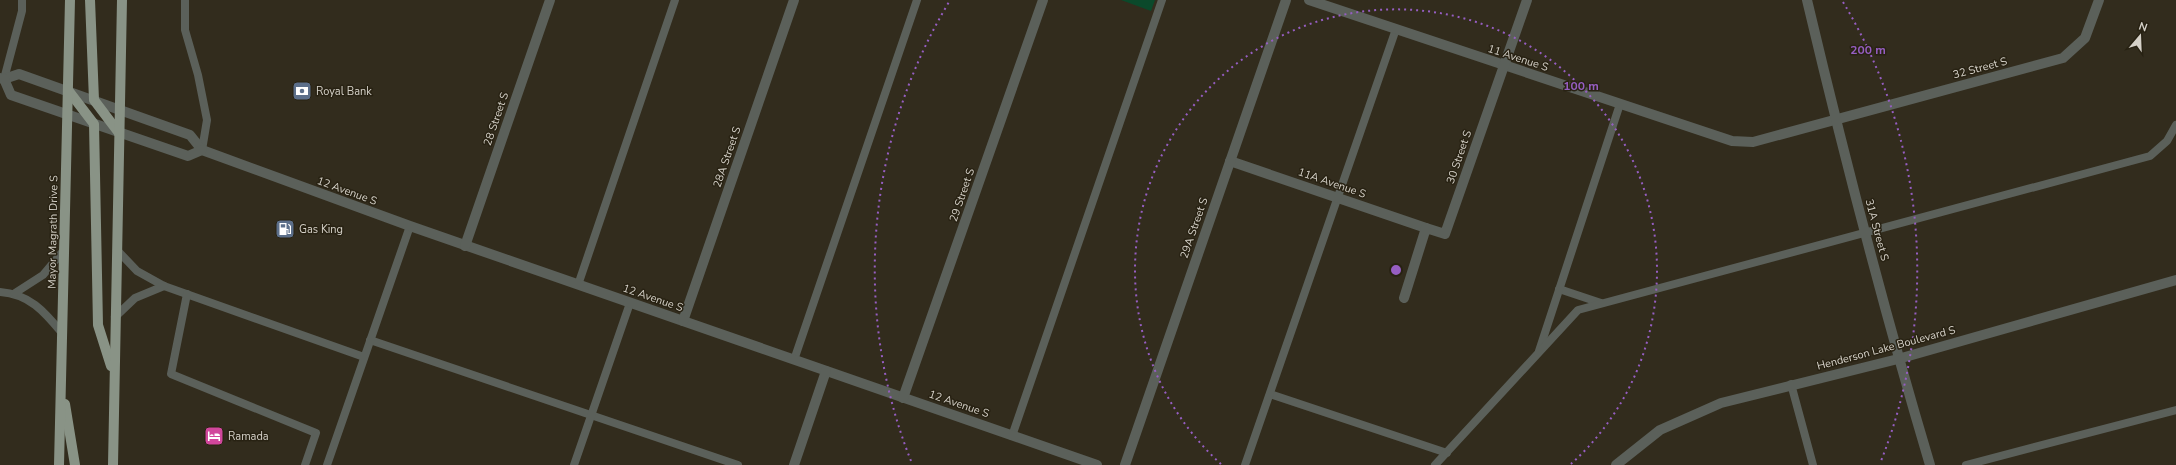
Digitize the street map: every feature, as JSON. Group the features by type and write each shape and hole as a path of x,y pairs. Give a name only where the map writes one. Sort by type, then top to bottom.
{"main road":[{"name":"Mayor Magrath Drive S","path":"59,465 70,0"},
{"path":"90,0 94,100 120,133"},
{"path":"113,465 122,0"},
{"path":"68,90 94,124 98,325 114,374"},
{"path":"61,376 75,465"}],"street":[{"name":"28 Street S","path":"465,246 550,0"},
{"name":"28A Street S","path":"683,321 794,0"},
{"name":"29 Street S","path":"903,398 1043,0"},
{"name":"29A Street S","path":"1125,465 1286,0"},
{"name":"11 Avenue S","path":"1309,0 1732,141 1753,142 1835,119"},
{"name":"30 Street S","path":"1426,228 1445,234 1527,0"},
{"name":"31A Street S","path":"1807,0 1835,119 1898,359 1930,465"},
{"name":"32 Street S","path":"1835,119 2063,58 2085,38 2099,0"},
{"path":"19,74 68,90 190,135 202,150 188,156 12,95 2,79 19,74"},
{"name":"12 Avenue S","path":"202,150 465,246 1097,465"},
{"name":"11A Avenue S","path":"1230,161 1426,228"},
{"path":"1404,298 1426,228"},
{"name":"Henderson Lake Boulevard S","path":"1616,465 1660,430 1721,403 1790,384 1898,359 2176,280"},
{"path":"794,465 826,371"}],"lane":[{"path":"2,79 22,11 22,0"},
{"path":"185,0 185,30 198,76 207,120 202,150"},
{"path":"578,284 675,0"},
{"path":"794,360 917,0"},
{"path":"1012,436 1162,0"},
{"path":"1245,465 1336,198 1396,29"},
{"path":"1538,353 1620,104"},
{"path":"1435,465 1578,310 2150,156 2167,142 2176,126"},
{"path":"327,465 410,226"},
{"path":"15,293 43,276 64,250"},
{"path":"117,250 137,271 164,286 364,357"},
{"path":"115,317 135,298 164,286"},
{"path":"1559,289 1602,304"},
{"path":"0,292 15,293 43,310 62,333"},
{"path":"187,294 171,374 316,433 305,465"},
{"path":"574,465 630,303"},
{"path":"370,340 738,465"},
{"path":"1790,384 1813,465"},
{"path":"1270,394 1447,453"},
{"path":"1966,465 2176,410"}],"green space":[{"path":"1121,0 1155,0 1151,11"}],"place":[{"name":"Royal Bank","path":"302,91"},
{"name":"Gas King","path":"285,229"},
{"name":"Ramada","path":"214,436"}]}
